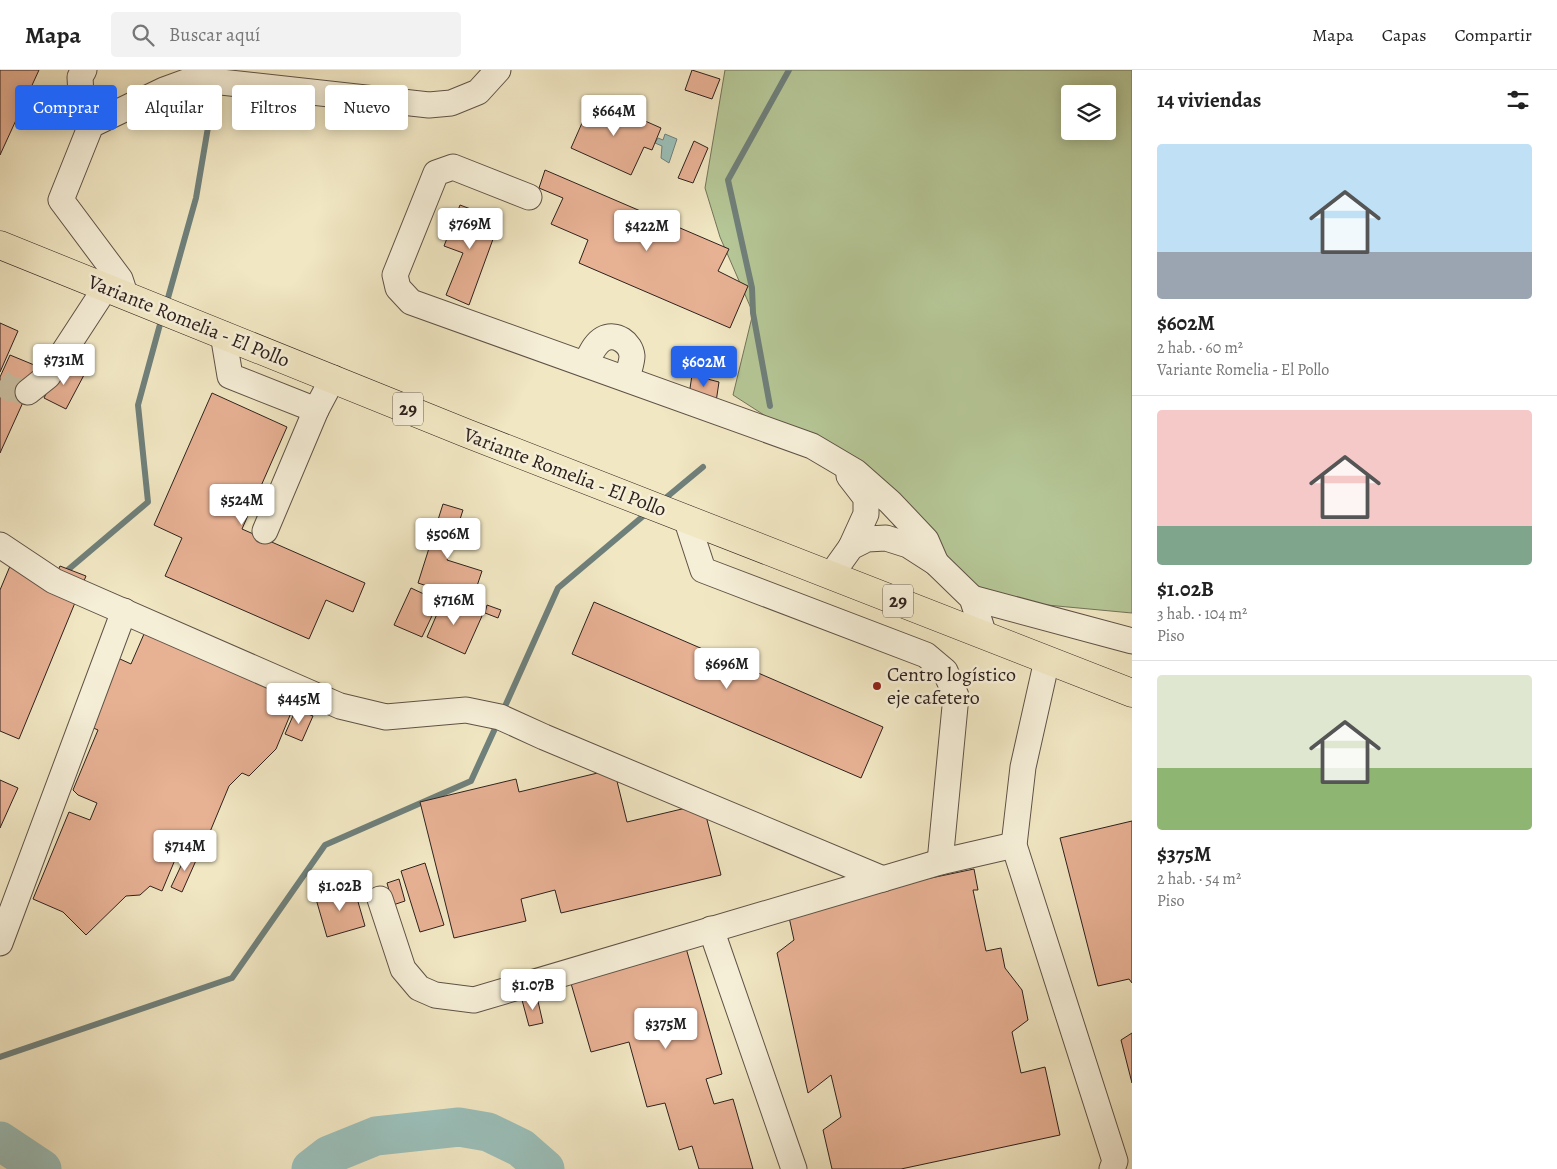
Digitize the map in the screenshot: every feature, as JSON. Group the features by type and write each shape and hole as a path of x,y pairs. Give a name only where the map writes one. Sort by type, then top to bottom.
{"highway":[{"name":"Variante Romelia - El Pollo","path":"0,245 466,433 1132,693"}],"street":[{"path":"80,85 80,77 84,70"},
{"path":"117,113 164,90 194,79 429,105 451,103 478,92 498,70"},
{"path":"28,392 48,376 116,291 120,279 61,200 89,130"},
{"path":"529,197 453,166 436,172 395,275 398,288 411,302 812,446 856,472 890,502 926,540 936,563"},
{"path":"223,334 230,376 316,410"},
{"path":"585,364 595,346 604,338 614,337 622,339 630,347 632,357 627,380"},
{"path":"265,531 316,410 332,378"},
{"path":"812,446 852,479 866,498 866,514 852,547 831,575"},
{"path":"675,514 703,570 926,655 945,671 956,696 940,862"},
{"path":"852,547 867,539 886,538 908,545 936,563 972,598 984,635"},
{"path":"0,545 54,581 340,706 386,717 466,710 500,717 883,879"},
{"path":"972,598 1132,641"},
{"path":"0,943 124,611"},
{"path":"1047,660 1023,767 1014,845 1114,1160 1112,1169"},
{"path":"380,899 404,969 419,988 435,995 454,999 474,1000 940,862 1014,845"},
{"path":"711,930 794,1169"}],"green space":[{"path":"725,70 1132,70 1132,613 972,598 908,545 856,472 733,395 753,313 720,237 705,188"}],"water":[{"path":"665,134 677,139 669,163 661,158 662,146 655,143 658,138 663,140"}],"building":[{"path":"0,70 39,70 32,85 15,85 15,122 0,155"},
{"path":"692,70 720,79 712,99 685,90"},
{"path":"593,98 661,128 652,150 644,147 631,175 571,148"},
{"path":"694,141 708,148 693,183 678,178"},
{"path":"545,170 729,249 718,271 748,286 730,328 579,263 588,240 551,224 563,198 539,188"},
{"path":"460,205 500,220 469,305 446,295 463,253 444,246"},
{"path":"0,323 18,331 0,372"},
{"path":"10,355 39,367 0,453 0,377"},
{"path":"61,363 84,375 66,409 44,398"},
{"path":"692,375 719,382 716,402 689,395"},
{"path":"212,393 287,427 242,529 365,583 353,612 326,600 309,639 165,576 182,538 154,525"},
{"path":"443,504 463,510 447,560 482,571 472,601 418,583"},
{"path":"13,559 55,577 60,566 86,576 19,739 0,731 0,590"},
{"path":"411,588 439,601 422,637 394,625"},
{"path":"444,598 482,616 465,654 427,637"},
{"path":"594,602 883,727 861,778 572,654"},
{"path":"487,605 501,610 498,618 485,613"},
{"path":"144,634 298,696 276,749 249,776 242,773 229,786 207,839 187,831 162,891 150,886 140,895 126,896 86,935 63,912 33,899 69,812 90,820 97,803 78,795 73,790 98,730 80,722 109,654 131,664"},
{"path":"296,709 313,716 302,741 285,734"},
{"path":"614,769 627,822 703,804 721,875 561,913 555,890 521,899 526,921 454,938 420,802 516,779 519,792"},
{"path":"0,780 18,788 0,828"},
{"path":"1132,821 1132,983 1129,979 1098,986 1060,838"},
{"path":"188,851 198,856 182,892 171,887"},
{"path":"425,863 444,925 420,932 401,871"},
{"path":"974,869 978,890 973,890 986,951 1001,948 1005,968 1022,990 1028,1020 1012,1032 1021,1073 1045,1067 1060,1135 901,1169 832,1169 823,1130 841,1117 831,1075 808,1093 777,953 794,940 787,908"},
{"path":"399,879 405,901 393,905 387,883"},
{"path":"354,888 365,926 327,937 316,899"},
{"path":"686,948 722,1074 706,1079 714,1104 733,1099 753,1169 699,1169 692,1146 679,1150 665,1103 647,1107 629,1042 591,1052 570,980"},
{"path":"537,997 543,1023 529,1026 522,1000"},
{"path":"1132,1033 1132,1083 1121,1040"}],"waterway":[{"path":"770,406 753,313 752,288 728,180 789,70"},
{"path":"166,305 196,198 208,130"},
{"path":"63,574 148,502 138,405 162,317"},
{"path":"662,501 703,467"},
{"path":"502,713 558,588 648,512"},
{"path":"0,1057 232,978 325,845 471,781 498,722"},
{"path":"311,1169 329,1155 376,1136 459,1127 488,1132 521,1148 545,1169"},
{"path":"0,1141 42,1169"}],"tunnel":[{"path":"0,381 10,389 28,392"}],"place":[{"name":"Centro logístico eje cafetero","path":"877,686"}]}
